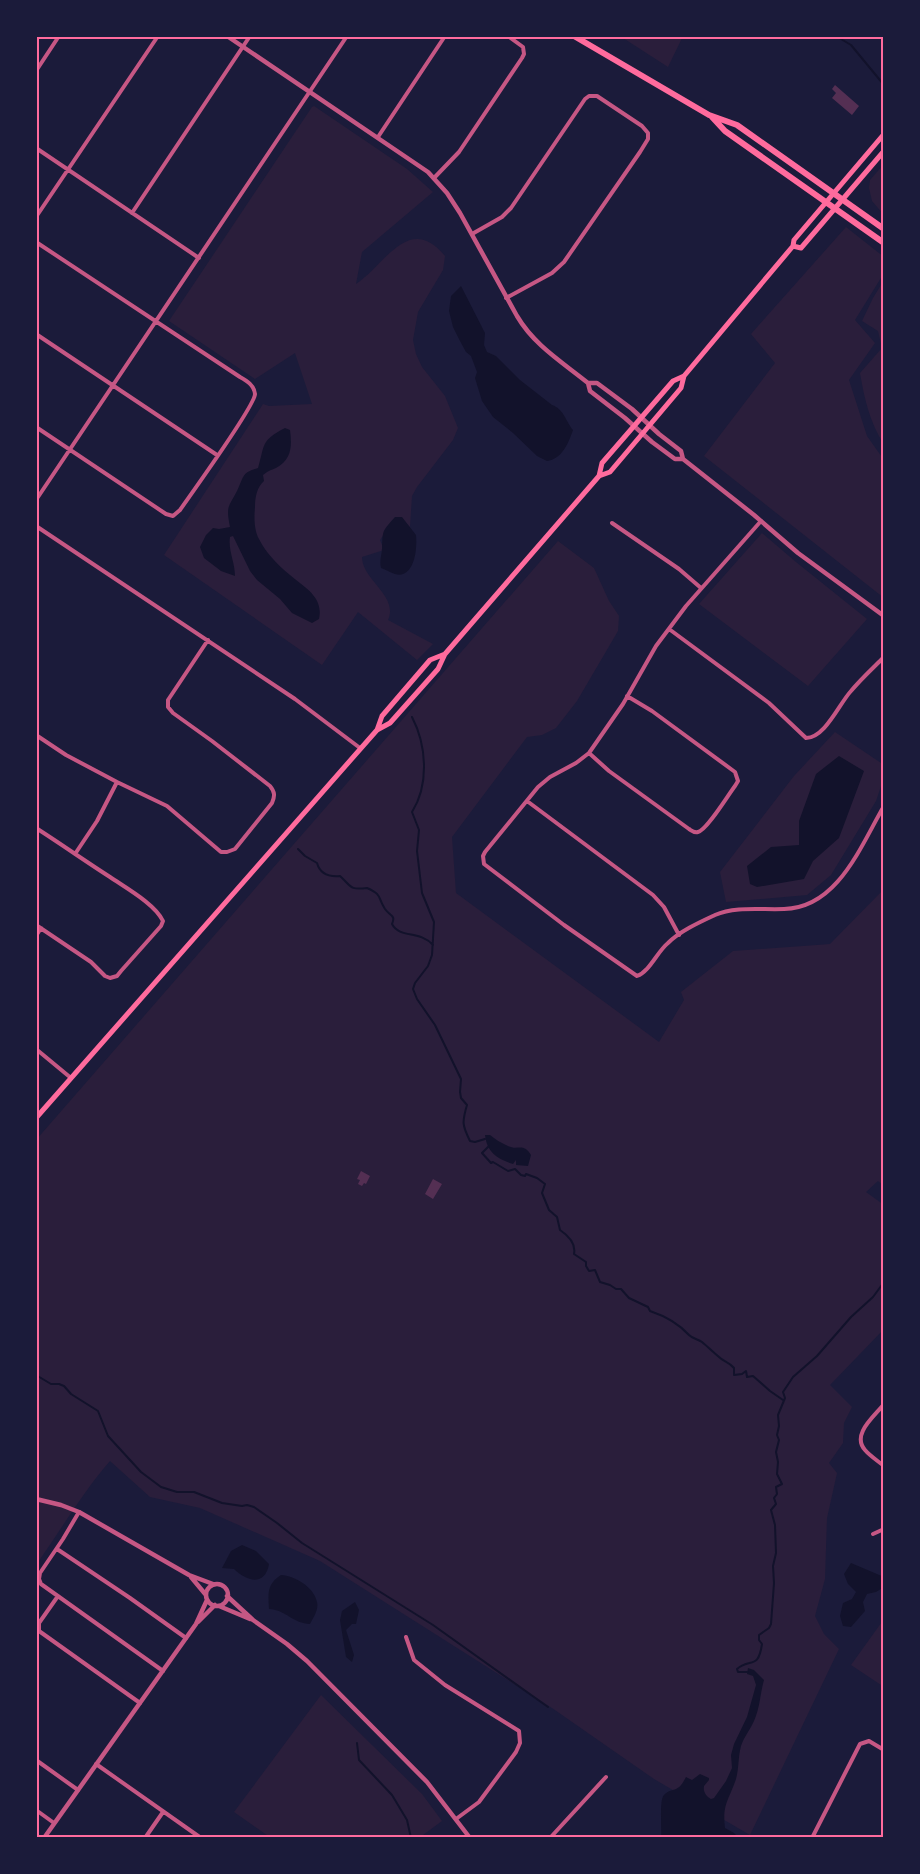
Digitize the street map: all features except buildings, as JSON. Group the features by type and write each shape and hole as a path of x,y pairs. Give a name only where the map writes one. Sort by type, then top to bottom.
{"main road":[{"path":"574,36 709,115 737,125 884,229"},
{"path":"709,115 725,131 884,243"},
{"path":"36,1118 360,748 377,730 390,723 438,669 445,654 599,476 602,464 673,381 684,376 793,246 794,240 833,192 884,134"},
{"path":"793,246 801,248 884,151"},
{"path":"599,476 610,472 681,388 684,376"},
{"path":"377,730 382,716 430,660 445,654"}],"street":[{"path":"36,71 59,36"},
{"path":"36,217 158,36"},
{"path":"227,36 378,137 434,178 452,200 521,324 532,338 588,382 597,383 681,451 683,459 804,558 884,616"},
{"path":"132,213 250,36"},
{"path":"36,500 347,36"},
{"path":"378,137 445,36"},
{"path":"434,178 459,152 522,58 523,47 508,36"},
{"path":"472,234 502,217 511,208 587,97 597,96 642,126 648,133 648,140 564,262 552,273 506,297"},
{"path":"36,148 199,258"},
{"path":"36,242 250,383 255,392 254,399 218,455 180,510 173,516 166,514 36,427"},
{"path":"36,334 218,455"},
{"path":"588,382 590,391 642,434 675,459 683,459"},
{"path":"761,521 701,588 669,628 589,753 550,777 538,788 485,852 482,861 487,868 635,975 643,973 662,949 679,935 724,912 789,909 814,902 830,890 849,868 884,806"},
{"path":"612,523 679,569 701,588"},
{"path":"36,526 208,640 307,708 360,748"},
{"path":"669,628 769,703 806,738 814,737 824,728 847,695 884,657"},
{"path":"36,735 66,755 167,806 221,852 235,849 272,803 275,798 274,791 212,741 172,713 168,707 168,700 208,640"},
{"path":"589,753 609,771 696,832 700,832 706,826 735,786 738,781 735,772 652,711 627,696"},
{"path":"75,854 97,821 117,782"},
{"path":"527,801 653,895 664,908 679,935"},
{"path":"36,828 154,909 163,921 117,976 110,978 105,976 92,962 36,925"},
{"path":"36,936 41,928"},
{"path":"36,1049 71,1078"},
{"path":"884,1404 860,1436 863,1448 884,1466"},
{"path":"36,1499 61,1504 79,1512 189,1575 224,1586 227,1596 253,1620 307,1661 427,1782 470,1838"},
{"path":"79,1512 39,1577 41,1584 163,1671"},
{"path":"873,1534 884,1530"},
{"path":"57,1549 186,1638"},
{"path":"189,1575 206,1597 216,1605 253,1620"},
{"path":"196,1624 208,1588 213,1584"},
{"path":"58,1596 37,1626 39,1631 140,1703"},
{"path":"44,1838 196,1624 216,1605 223,1603 227,1596"},
{"path":"406,1637 414,1660 446,1685 519,1731 520,1743 516,1752 479,1802 456,1819"},
{"path":"812,1838 860,1744 869,1742 884,1750"},
{"path":"36,1761 78,1790"},
{"path":"96,1764 201,1838"},
{"path":"550,1838 606,1777"},
{"path":"36,1810 54,1823"},
{"path":"145,1838 163,1812"}],"shaded area":[{"path":"620,36 683,36 668,67"},
{"path":"314,106 407,169 433,192 362,252 356,284 398,246 409,241 420,239 432,244 445,256 443,270 418,312 413,340 422,367 445,396 458,428 453,440 412,496 410,527 398,517 380,540 384,550 362,557 368,573 389,603 388,620 433,644 417,660 358,612 322,665 164,555 263,404 269,406 312,404 295,353 255,379 169,321"},
{"path":"884,164 884,215 872,201 869,188 870,180"},
{"path":"846,227 884,257 884,273 855,320 875,343 849,380 867,436 884,460 884,598 704,456 775,363 751,334"},
{"path":"884,280 884,444 871,419 860,373 882,348 878,331 862,321"},
{"path":"461,286 485,333 484,345 487,352 496,356 520,380 559,409 573,430 567,445 552,460 547,461 537,456 493,417 482,401 475,378 477,372 471,356 466,352 453,327 449,311 451,296"},
{"path":"285,428 290,430 290,452 285,461 263,475 264,481 258,489 255,500 255,528 262,544 273,558 316,599 320,611 319,619 312,623 292,613 280,599 257,580 250,571 233,536 230,537 230,542 235,576 221,571 204,558 200,547 206,535 213,528 230,527 229,508 244,476 258,468 267,440"},
{"path":"395,517 402,517 416,535 413,562 411,567 401,575 381,568 380,565 383,534 385,528"},
{"path":"762,533 867,619 808,686 699,604"},
{"path":"558,541 594,568 609,601 619,616 618,631 577,701 556,728 542,735 527,737 452,837 456,893 659,1042 684,1000 681,992 733,951 830,944 884,889 884,1186 878,1181 866,1192 884,1205 884,1329 830,1385 852,1407 844,1423 843,1443 829,1463 837,1473 827,1518 825,1579 815,1616 824,1634 839,1649 750,1835 654,1779 552,1708 320,1561 200,1508 150,1497 110,1461 36,1565 36,1140"},
{"path":"835,732 884,765 884,777 876,801 831,875 807,895 726,902 720,872 794,776"},
{"path":"839,756 864,771 839,838 813,861 804,879 757,887 750,884 747,866 771,847 799,845 799,821 816,774"},
{"path":"485,1135 490,1135 512,1147 528,1151 531,1155 528,1166 516,1165 516,1160 513,1164 498,1157 488,1146"},
{"path":"242,1545 256,1551 269,1564 264,1576 259,1579 249,1579 234,1569 222,1568 231,1551"},
{"path":"851,1563 884,1577 884,1587 867,1594 863,1602 865,1611 851,1627 843,1626 840,1616 843,1603 852,1599 856,1592 848,1584 844,1574"},
{"path":"281,1575 303,1583 315,1597 317,1608 310,1624 299,1622 279,1611 269,1609 269,1589"},
{"path":"355,1602 359,1610 356,1624 352,1624 346,1630 354,1655 352,1662 346,1657 340,1620 342,1611"},
{"path":"884,1619 884,1687 851,1665"},
{"path":"748,1668 754,1670 764,1680 756,1716 741,1746 736,1779 725,1807 725,1828 739,1838 661,1838 662,1798 667,1792 680,1786 686,1777 692,1780 700,1774 709,1778 704,1790 711,1799 726,1781 732,1768 731,1755 734,1744 747,1717 756,1685 753,1676 747,1674"},
{"path":"321,1695 422,1794 442,1821 423,1835 423,1838 271,1838 234,1812"}],"waterway":[{"path":"836,36 851,45 884,85"},
{"path":"412,717 421,740 424,765 421,790 412,812 419,830 417,851 422,893 434,922 432,955 428,966 413,989 417,999 435,1025 461,1079 461,1098 467,1105 464,1116 467,1136 470,1141 475,1142 485,1139"},
{"path":"298,849 317,863 320,870 326,874 340,876 354,888 367,888 375,893 393,917 392,924 396,929 428,940 433,945"},
{"path":"489,1146 482,1153 491,1163 508,1171 515,1169 521,1175 526,1174 537,1178 545,1184 542,1193 549,1210 557,1217 560,1230 571,1240 574,1254 586,1262 589,1271 595,1270 600,1282 621,1289 629,1298 681,1327 732,1366 734,1375 746,1371 747,1377 753,1376 783,1400"},
{"path":"748,1672 738,1672 737,1669 756,1661 762,1644 759,1635 771,1624 773,1566 776,1553 775,1525 771,1510 776,1504 774,1498 777,1494 776,1487 782,1484 777,1474 776,1452 779,1440 778,1415 785,1398 783,1392 793,1377 817,1356 851,1317 873,1297 884,1282"},
{"path":"36,1375 51,1384 64,1386 71,1394 98,1411 108,1436 141,1472 161,1487 177,1492 194,1492 222,1503 254,1507 302,1543 433,1625 548,1707"},
{"path":"357,1743 359,1760 392,1795 407,1820 411,1838"}]}
